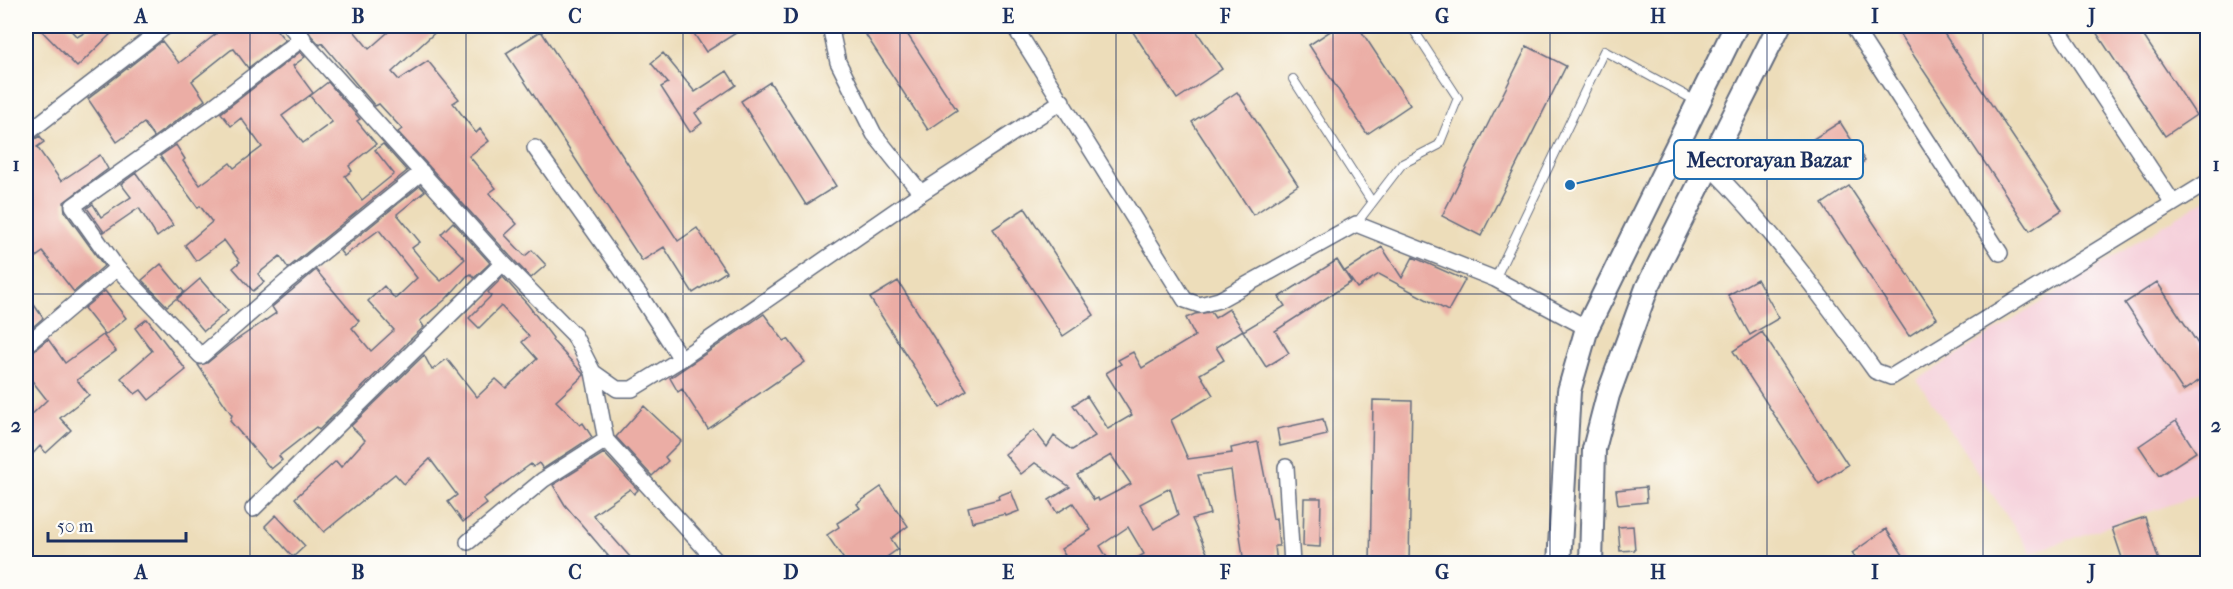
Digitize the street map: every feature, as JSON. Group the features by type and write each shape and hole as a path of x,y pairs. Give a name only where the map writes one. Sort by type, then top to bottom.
{"main road":[{"path":"1559,564 1569,391 1587,327 1736,26"},
{"path":"1591,564 1594,449 1608,395 1647,288 1779,26"}],"street":[{"path":"26,134 166,26"},
{"path":"290,26 503,263 574,335 593,372 606,440 718,564"},
{"path":"830,26 838,62 874,134 921,193"},
{"path":"1014,26 1185,300 1200,305 1219,300 1356,224 1495,279 1587,327"},
{"path":"1853,26 2000,253"},
{"path":"2056,26 2174,203"},
{"path":"303,38 214,106 73,206 117,268 201,356 286,282 422,172"},
{"path":"593,372 617,390 632,389 681,359 921,193 1062,101"},
{"path":"535,148 681,359"},
{"path":"1708,165 1749,207 1795,261 1875,371 1892,377 1920,362 2208,182"},
{"path":"253,509 503,263"},
{"path":"26,345 117,268"},
{"path":"468,542 543,480 606,440"},
{"path":"1286,467 1292,564"}],"lane":[{"path":"1356,224 1402,164 1439,145 1458,98 1411,26"},
{"path":"1495,279 1604,51 1698,102"},
{"path":"1293,79 1372,201"}],"shaded area":[{"path":"2207,198 2207,492 2031,553 1917,380"}],"building":[{"path":"37,26 67,26 77,37 96,26 119,26 77,67"},
{"path":"209,26 273,26 285,40 248,68 234,49 231,50 192,81 205,100 154,137 144,123 117,142 88,99 162,41 179,63 216,34"},
{"path":"309,26 350,26 369,49 395,26 442,26 392,72 399,80 428,61 459,99 453,103 476,133 480,129 489,141 469,156 496,188 489,193 517,224 505,235 525,256 532,250 546,265 531,278 398,132 402,129 379,104 375,106 322,43 320,45 305,29"},
{"path":"689,26 747,26 706,52"},
{"path":"860,26 902,26 957,110 928,130"},
{"path":"1129,26 1193,26 1222,69 1177,99"},
{"path":"1338,26 1358,26 1410,105 1367,134 1309,45"},
{"path":"1915,26 1939,26 2062,210 2030,231 1900,35"},
{"path":"2092,26 2137,26 2196,115 2165,136"},
{"path":"541,31 678,241 697,228 726,272 693,293 664,247 642,261 506,53"},
{"path":"1527,46 1566,66 1481,236 1442,216"},
{"path":"300,52 305,57 293,66 313,93 282,116 303,143 332,122 310,96 328,82 360,119 357,121 376,144 349,166 352,171 345,176 362,200 394,174 375,150 383,144 407,171 288,268 280,256 258,274 264,282 253,291 233,268 240,262 224,240 196,261 185,245 212,222 200,206 198,208 160,156 176,145 185,159 183,161 200,185 230,163 234,168 262,147 241,118 231,126 221,113"},
{"path":"663,53 695,92 727,71 736,85 695,113 702,123 690,132 661,87 668,83 651,63"},
{"path":"770,82 836,186 806,205 741,101"},
{"path":"1237,92 1298,185 1253,215 1192,122"},
{"path":"1840,122 1865,161 1835,180 1810,141"},
{"path":"40,136 44,142 37,147 61,181 100,155 108,169 64,202 65,212 104,266 74,292 43,252 26,264 26,144"},
{"path":"136,173 173,225 157,237 139,208 104,232 87,208 93,204 101,217 131,197 121,184"},
{"path":"420,186 425,191 397,214 420,242 412,248 432,272 441,281 465,259 441,234 453,222 490,263 474,278 471,274 467,276 446,299 420,321 424,327 319,430 316,427 279,456 282,460 271,469 230,421 232,415 198,365 207,363 276,313 272,307 316,270 359,321 352,328 371,351 394,330 368,301 384,286 395,299 417,278 379,230 344,256 340,251"},
{"path":"1849,186 1937,318 1909,336 1822,204"},
{"path":"1025,208 1094,315 1063,336 993,229"},
{"path":"1382,247 1402,278 1413,257 1465,280 1448,311 1379,274 1357,288 1345,271"},
{"path":"1337,260 1351,282 1275,331 1289,353 1266,367 1243,331 1285,306 1279,297"},
{"path":"161,264 184,292 167,306 142,280"},
{"path":"503,277 528,305 553,338 552,340 584,375 556,401 580,425 583,423 592,437 543,469 539,463 533,467 531,464 483,499 487,504 463,522 448,502 457,495 430,459 404,484 395,474 324,532 295,498 336,461 341,467 365,440 351,426 424,355 432,370 447,359 477,397 496,379 506,388 537,359 522,342 529,336 501,306 479,328 469,318 491,296 488,292"},
{"path":"200,279 228,311 204,331 177,299"},
{"path":"1757,279 1779,318 1750,335 1728,295"},
{"path":"898,281 967,390 940,408 870,298"},
{"path":"2157,282 2208,359 2208,375 2183,391 2125,303"},
{"path":"105,291 126,318 105,335 84,308"},
{"path":"26,293 43,318 26,333"},
{"path":"1229,309 1243,330 1216,347 1224,360 1200,374 1213,395 1171,420 1188,459 1232,453 1231,448 1258,442 1273,519 1276,518 1279,546 1275,546 1277,564 1244,564 1231,470 1198,475 1210,514 1192,519 1212,564 1127,564 1144,554 1128,527 1100,546 1111,564 1070,564 1061,549 1091,530 1073,503 1057,513 1049,500 1070,487 1035,463 1021,474 1005,454 1034,430 1047,447 1054,436 1072,450 1095,436 1073,405 1087,396 1108,429 1132,415 1106,373 1121,364 1118,360 1133,352 1142,368 1195,336 1186,318 1211,312 1215,318","holes":["1111,455 1131,484 1099,501 1098,498 1094,500 1077,475","1170,488 1178,515 1154,529 1140,504"]},
{"path":"764,314 784,341 788,339 805,362 708,429 682,389 678,392 670,378"},
{"path":"147,319 186,370 149,400 141,390 135,394 121,378 152,351 135,328"},
{"path":"1762,332 1848,465 1819,484 1733,351"},
{"path":"103,335 116,351 77,380 89,395 60,418 71,430 46,453 40,446 26,461 26,420 47,400 26,373 26,354 48,339 65,363"},
{"path":"1373,400 1412,401 1409,564 1370,564"},
{"path":"644,406 681,441 665,457 668,461 652,476 616,437"},
{"path":"1323,419 1327,435 1280,446 1277,429"},
{"path":"2176,421 2196,452 2159,476 2139,446"},
{"path":"604,453 638,490 634,494 630,489 593,515 630,557 622,564 615,564 565,505 553,485"},
{"path":"881,487 908,526 891,539 898,549 877,564 847,564 827,535 839,527 837,523 860,508 857,504"},
{"path":"1646,487 1647,502 1618,505 1616,490"},
{"path":"1011,491 1019,511 1006,516 1005,514 972,522 968,507 999,499 998,496"},
{"path":"1304,498 1321,498 1320,547 1303,546"},
{"path":"276,515 305,546 293,557 265,526"},
{"path":"2145,517 2160,564 2124,564 2112,528"},
{"path":"1633,526 1635,550 1620,551 1618,527"},
{"path":"1886,529 1909,564 1859,564 1852,553"}],"place":[{"name":"Mecrorayan Bazar","path":"1570,185"}]}
